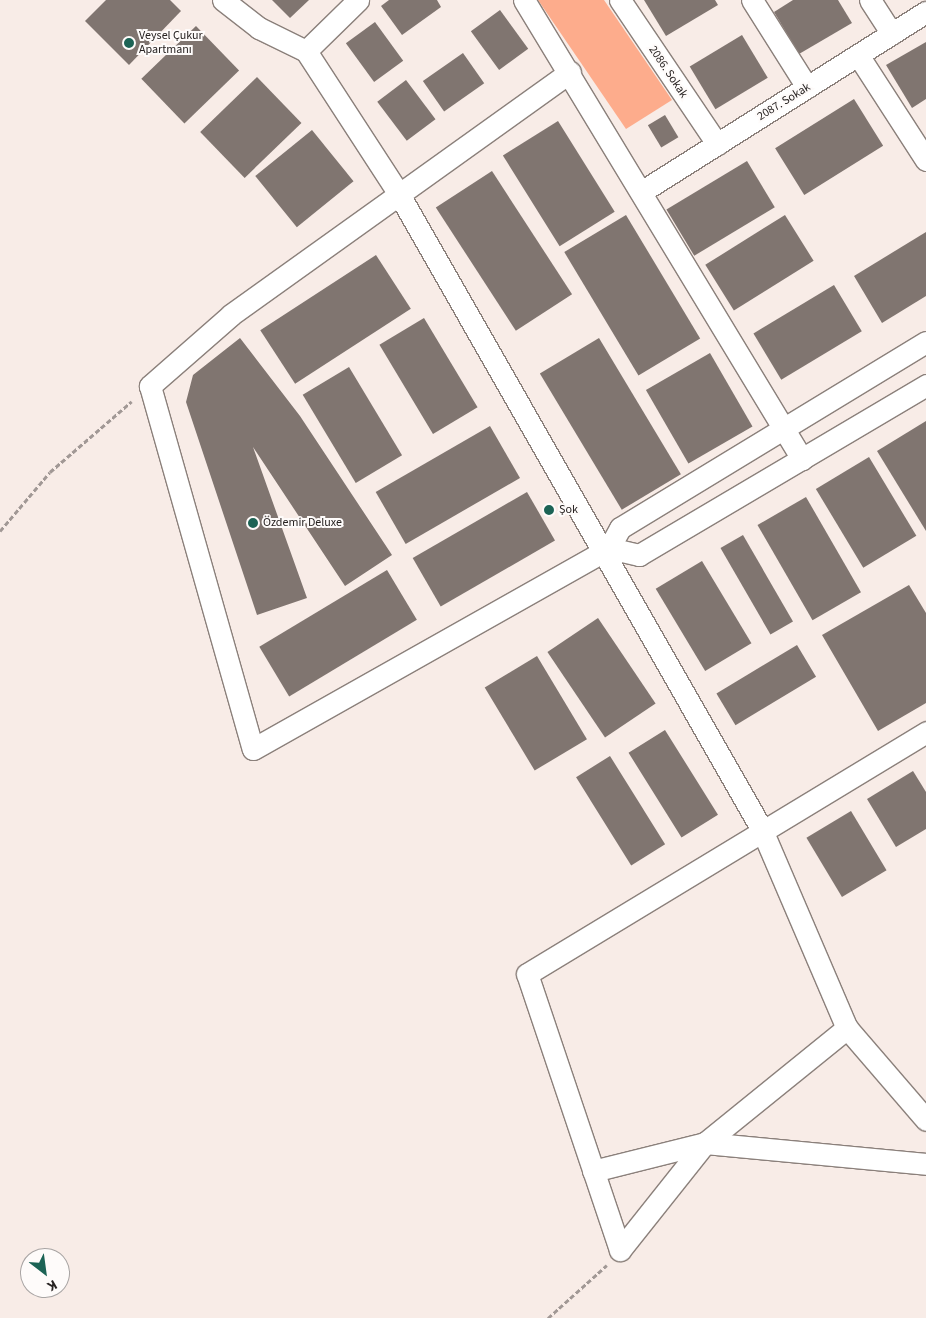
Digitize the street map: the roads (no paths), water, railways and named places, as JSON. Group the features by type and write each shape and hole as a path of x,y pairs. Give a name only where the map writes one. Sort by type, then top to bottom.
{"street":[{"path":"222,0 259,28 306,51 400,196 605,550 762,830 847,1028 926,1120"},
{"path":"306,51 358,0"},
{"path":"524,0 570,72 802,459"},
{"name":"2086. Sokak","path":"620,0 717,144"},
{"path":"752,0 807,87"},
{"path":"870,0 892,34"},
{"name":"2087. Sokak","path":"641,192 926,12"},
{"path":"858,55 926,160"},
{"path":"570,72 400,196 231,315 150,386 253,749 605,550 620,528 926,342"},
{"path":"605,550 639,555 926,385"},
{"path":"847,1028 705,1143 620,1250 527,974 926,732"},
{"path":"593,1170 705,1143 926,1164"}],"place":[{"name":"Veysel Çukur Apartmanı","path":"129,43"},
{"name":"Şok","path":"549,510"},
{"name":"Özdemir Deluxe","path":"253,523"}]}
